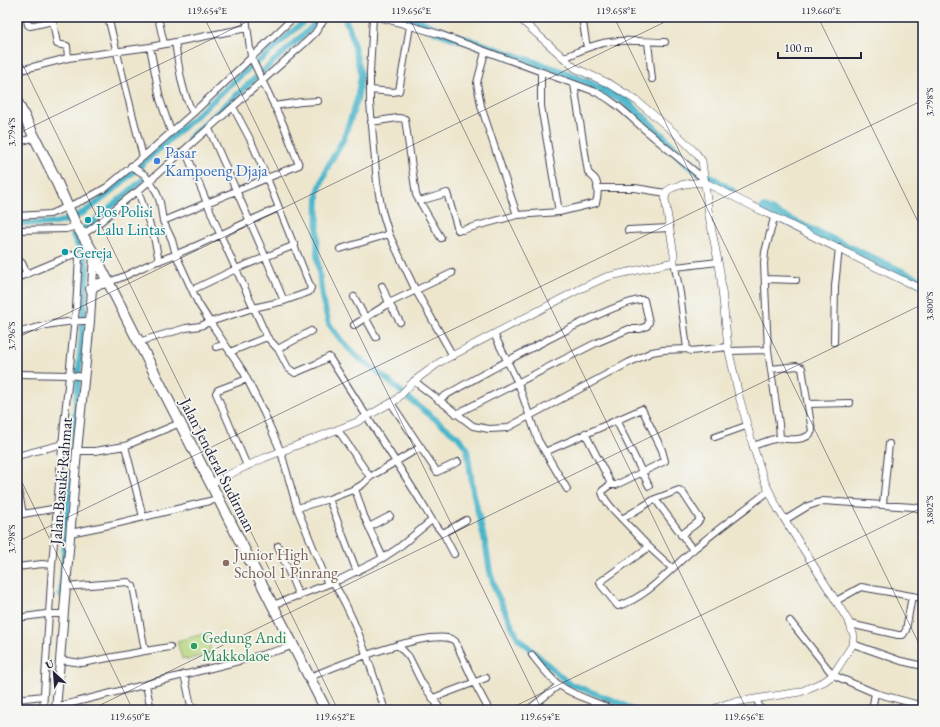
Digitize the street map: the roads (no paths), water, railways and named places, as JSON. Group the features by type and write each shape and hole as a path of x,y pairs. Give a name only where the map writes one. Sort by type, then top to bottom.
{"highway":[{"name":"Jalan Jenderal Sudirman","path":"17,102 78,228 94,254 326,710"},
{"path":"92,289 95,285 107,282"}],"main road":[{"name":"Jalan Basuki Rahmat","path":"56,708 62,614 94,254"}],"street":[{"path":"26,17 28,25 30,26 53,21 57,44 67,46 68,58"},
{"path":"108,17 143,157"},
{"path":"158,17 164,44"},
{"path":"163,221 299,165 251,57 246,17"},
{"path":"17,216 50,214 68,208 107,186 193,113 294,17"},
{"path":"17,230 95,227 128,197 138,191 209,129 306,42 326,17"},
{"path":"373,17 370,90 371,122 377,183 382,211 389,234 415,289 453,356"},
{"path":"379,17 439,34 596,92 610,99 705,179 774,218 839,248 923,290"},
{"path":"518,17 575,68 610,84 637,101 682,139 702,161 718,262 728,349 752,446 769,491 785,520 850,624 854,636 853,644 833,675 826,681 805,690 729,703 711,710"},
{"path":"582,17 587,48"},
{"path":"370,90 392,92 399,91 410,26"},
{"path":"17,71 68,58 150,47 247,28"},
{"path":"564,58 587,48 617,41 665,42"},
{"path":"175,42 182,83 193,113"},
{"path":"648,42 652,79"},
{"path":"150,47 160,99 171,132"},
{"path":"485,52 477,83 479,98 517,215"},
{"path":"541,72 542,106 559,212"},
{"path":"420,201 447,193 458,230 465,230 517,215 559,212 594,204 597,199 596,181 588,172 574,84"},
{"path":"274,106 318,101"},
{"path":"138,342 186,328 200,326 253,308 284,301 310,291 311,288 295,245 267,178 251,141 233,107"},
{"path":"371,122 398,118 405,119 415,192 441,238"},
{"path":"209,129 250,220 284,301"},
{"path":"17,144 35,137"},
{"path":"184,150 267,337 278,349 288,368 295,372 329,357 454,554"},
{"path":"131,166 145,175 149,181 160,202 163,221 172,240 176,255 198,303 247,379 260,404 281,452 297,508 331,583 349,610 367,656 385,710"},
{"path":"688,349 666,193 668,189 700,182 705,179"},
{"path":"597,188 635,188 666,193"},
{"path":"138,191 154,237 159,261"},
{"path":"107,282 116,280 176,255 279,208"},
{"path":"774,218 765,256 768,350 780,438"},
{"path":"628,230 670,228"},
{"path":"340,249 389,234"},
{"path":"192,290 236,269 295,245"},
{"path":"834,342 835,286 839,248"},
{"path":"17,278 72,255 77,254 78,256 78,286 52,565 43,710"},
{"path":"17,260 22,263 27,274"},
{"path":"211,483 247,466 349,426 391,403 413,383 440,362 606,277 675,265 718,262"},
{"path":"354,325 415,289 452,273"},
{"path":"766,279 796,280"},
{"path":"382,286 389,303 400,322"},
{"path":"354,297 376,336"},
{"path":"438,400 556,336 612,309 631,302 644,300 649,322 647,326 640,329 629,329 617,333 456,414"},
{"path":"17,333 45,325 87,321"},
{"path":"278,349 311,331"},
{"path":"494,334 518,383 538,440 567,489"},
{"path":"230,352 267,337"},
{"path":"216,347 224,345"},
{"path":"413,383 473,426 498,430 507,428 530,417 628,363 652,352 688,349 691,351 728,349 768,350"},
{"path":"752,446 780,438 792,440 801,438 811,434 812,431 801,367 771,369"},
{"path":"17,374 70,375 82,377"},
{"path":"247,379 218,390 216,393 247,466"},
{"path":"391,403 437,472 458,462"},
{"path":"808,404 850,403"},
{"path":"544,452 642,409 665,461 616,485 611,484 602,491 602,493 604,498 622,519 672,568"},
{"path":"616,420 649,486"},
{"path":"77,451 95,451 125,446 180,422"},
{"path":"716,436 746,426"},
{"path":"338,430 370,477"},
{"path":"585,433 611,484"},
{"path":"17,456 63,444"},
{"path":"883,504 889,444"},
{"path":"125,446 143,516"},
{"path":"297,508 329,499 355,489 370,477 421,447"},
{"path":"17,483 20,514 58,508"},
{"path":"355,489 369,527 383,558"},
{"path":"622,519 655,499 679,490 683,493 700,518 697,523 681,535"},
{"path":"649,547 600,582 618,606 636,598 693,550 769,491"},
{"path":"70,533 218,499"},
{"path":"329,499 357,572"},
{"path":"655,499 693,550"},
{"path":"785,520 819,501 883,504 913,507 923,510"},
{"path":"369,527 390,516"},
{"path":"273,605 357,572 398,548 432,520"},
{"path":"442,533 466,520"},
{"path":"278,546 298,596"},
{"path":"17,566 34,564 52,565"},
{"path":"65,587 123,582 130,583 133,587 145,651"},
{"path":"836,601 861,587 923,598"},
{"path":"850,624 904,635 912,596"},
{"path":"17,618 62,614"},
{"path":"790,621 833,675 875,693 923,706"},
{"path":"310,677 398,645 428,638 440,637 452,639 455,641 462,653 474,682 489,710"},
{"path":"853,644 902,661 923,666"},
{"path":"56,708 294,645"},
{"path":"398,645 409,657 422,683 441,710"},
{"path":"60,660 82,663 170,646"},
{"path":"532,654 543,669 559,685 614,710"},
{"path":"184,674 192,710"},
{"path":"433,698 486,678"},
{"path":"146,684 151,710"},
{"path":"528,710 559,685"},
{"path":"872,710 875,693"},
{"path":"17,699 43,696"},
{"path":"757,699 760,710"}],"waterway":[{"path":"17,223 55,223 78,215 92,207 309,17"},
{"path":"189,138 312,27 318,17"},
{"path":"344,17 350,30 361,75 357,100 344,138 327,168 318,192 317,254 322,297 329,324 355,355 458,437 467,448 473,491 486,547 490,572 496,592 518,638 568,683 622,704 632,710"},
{"path":"398,17 415,20 430,28 567,75 623,99 689,164 732,193"},
{"path":"61,595 87,269 84,258 73,235 91,224 145,178"},
{"path":"764,209 923,283"}],"place":[{"name":"Pasar Kampoeng Djaja","path":"157,161"},
{"name":"Pos Polisi Lalu Lintas","path":"88,220"},
{"name":"Gereja","path":"65,252"},
{"name":"Junior High School 1 Pinrang","path":"226,563"},
{"name":"Gedung Andi Makkolaoe","path":"194,646"}]}
